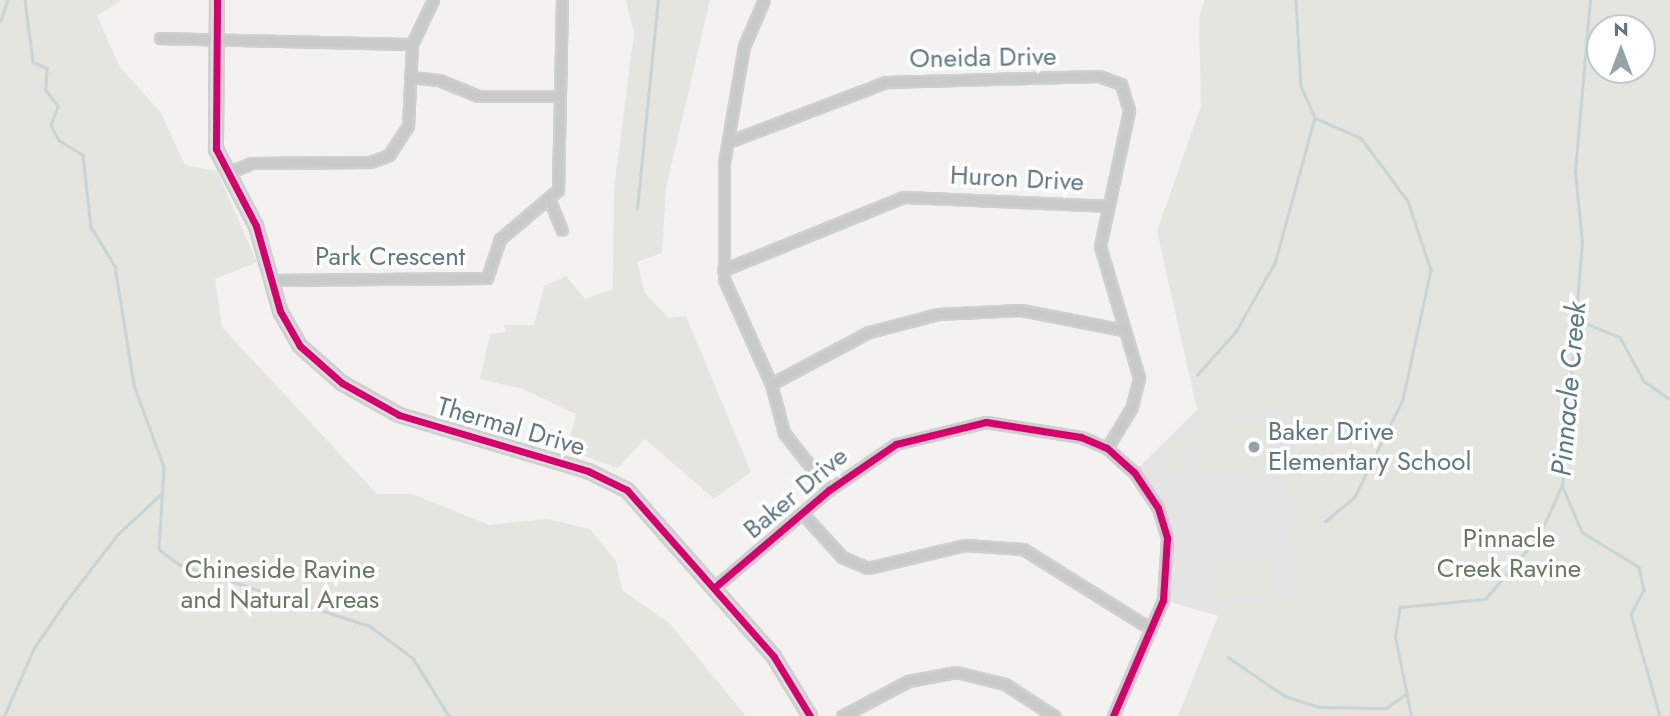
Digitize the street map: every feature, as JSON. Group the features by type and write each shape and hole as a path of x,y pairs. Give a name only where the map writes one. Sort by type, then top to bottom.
{"street":[{"name":"Thermal Drive","path":"217,0 215,138 228,173 256,226 292,336 342,383 411,420 610,480 643,503 781,666 810,716"},
{"path":"228,173 251,163 361,162 384,158 400,143 409,120 412,44 433,0"},
{"path":"562,0 558,190 550,201 562,230"},
{"path":"764,0 744,46 728,142 723,270 729,298 771,384 785,433 829,490"},
{"path":"160,38 216,43 412,44"},
{"path":"410,77 439,80 473,95 559,96"},
{"name":"Oneida Drive","path":"728,142 886,82 1108,78 1124,88 1130,105 1107,206"},
{"name":"Huron Drive","path":"723,270 904,197 1107,206 1100,246 1139,378 1132,407 1107,448"},
{"name":"Park Crescent","path":"272,280 487,278 500,239 550,201"},
{"path":"771,384 869,332 938,314 1030,310 1123,330"},
{"name":"Baker Drive","path":"715,587 829,490 896,444 969,424 1019,422 1107,448 1144,484 1164,527 1168,577 1151,629 1113,716"},
{"path":"802,513 842,557 868,568 965,545 1023,550 1151,629"},
{"path":"842,716 908,681 956,672 1005,684 1054,716"}],"shaded area":[{"name":"Baker Drive Elementary School","path":"1237,249 1347,616 1232,620 1163,600 1165,527 1134,472 1199,408 1212,421 1238,411"}],"green space":[{"name":"Chineside Ravine and Natural Areas","path":"0,0 122,0 97,16 120,67 161,113 185,165 217,171 257,262 215,279 222,327 377,494 412,494 489,525 547,519 590,529 616,561 622,590 670,624 746,716 0,716"},
{"path":"626,0 710,0 666,188 662,253 637,262 645,293 669,318 686,316 751,472 714,499 645,439 618,468 567,450 576,414 523,389 480,379 490,334 506,332 504,325 534,325 544,286 566,276 585,299 613,289 614,189 634,33"},
{"name":"Pinnacle Creek Ravine","path":"1205,0 1670,0 1670,716 1178,716 1222,606 1296,599 1285,419 1270,405 1211,422 1270,423 1270,475 1194,475 1193,423 1210,422 1197,409 1157,231 1201,106 1199,18"},
{"path":"1273,412 1283,424 1287,476 1277,476 1273,464"},
{"path":"1187,430 1188,473 1171,472 1161,454"},
{"path":"1211,558 1276,559 1275,597 1211,597"}],"waterway":[{"path":"0,22 7,0"},
{"path":"25,0 33,62 47,68 46,90 58,106 51,125 59,140 83,155 91,227 115,266 134,385 164,467 159,549 178,564 370,626 413,658 449,716"},
{"path":"637,209 658,0"},
{"path":"1296,0 1301,86 1315,118 1361,138 1408,201 1431,270 1403,400 1355,497 1326,521"},
{"name":"Pinnacle Creek","path":"1411,716 1395,637 1400,607 1485,599 1539,536 1562,485 1582,243 1575,171 1590,0"},
{"path":"1197,375 1236,331 1275,262 1314,119"},
{"path":"1577,320 1620,337 1644,381 1670,399"},
{"path":"1563,487 1582,532 1639,567 1644,590 1631,614 1660,716"},
{"path":"4,716 34,648 64,604 118,534 162,493"},
{"path":"1228,657 1285,696 1319,707 1386,708 1406,694"}],"cycle path":[{"path":"217,0 216,149 256,226 280,311 300,346 342,383 399,415 588,471 627,490 774,657 810,716"},
{"path":"715,587 829,490 896,444 986,422 1081,437 1107,448 1134,472 1158,508 1167,538 1163,600 1113,716"}],"place":[{"name":"Baker Drive Elementary School","path":"1254,447"}]}
